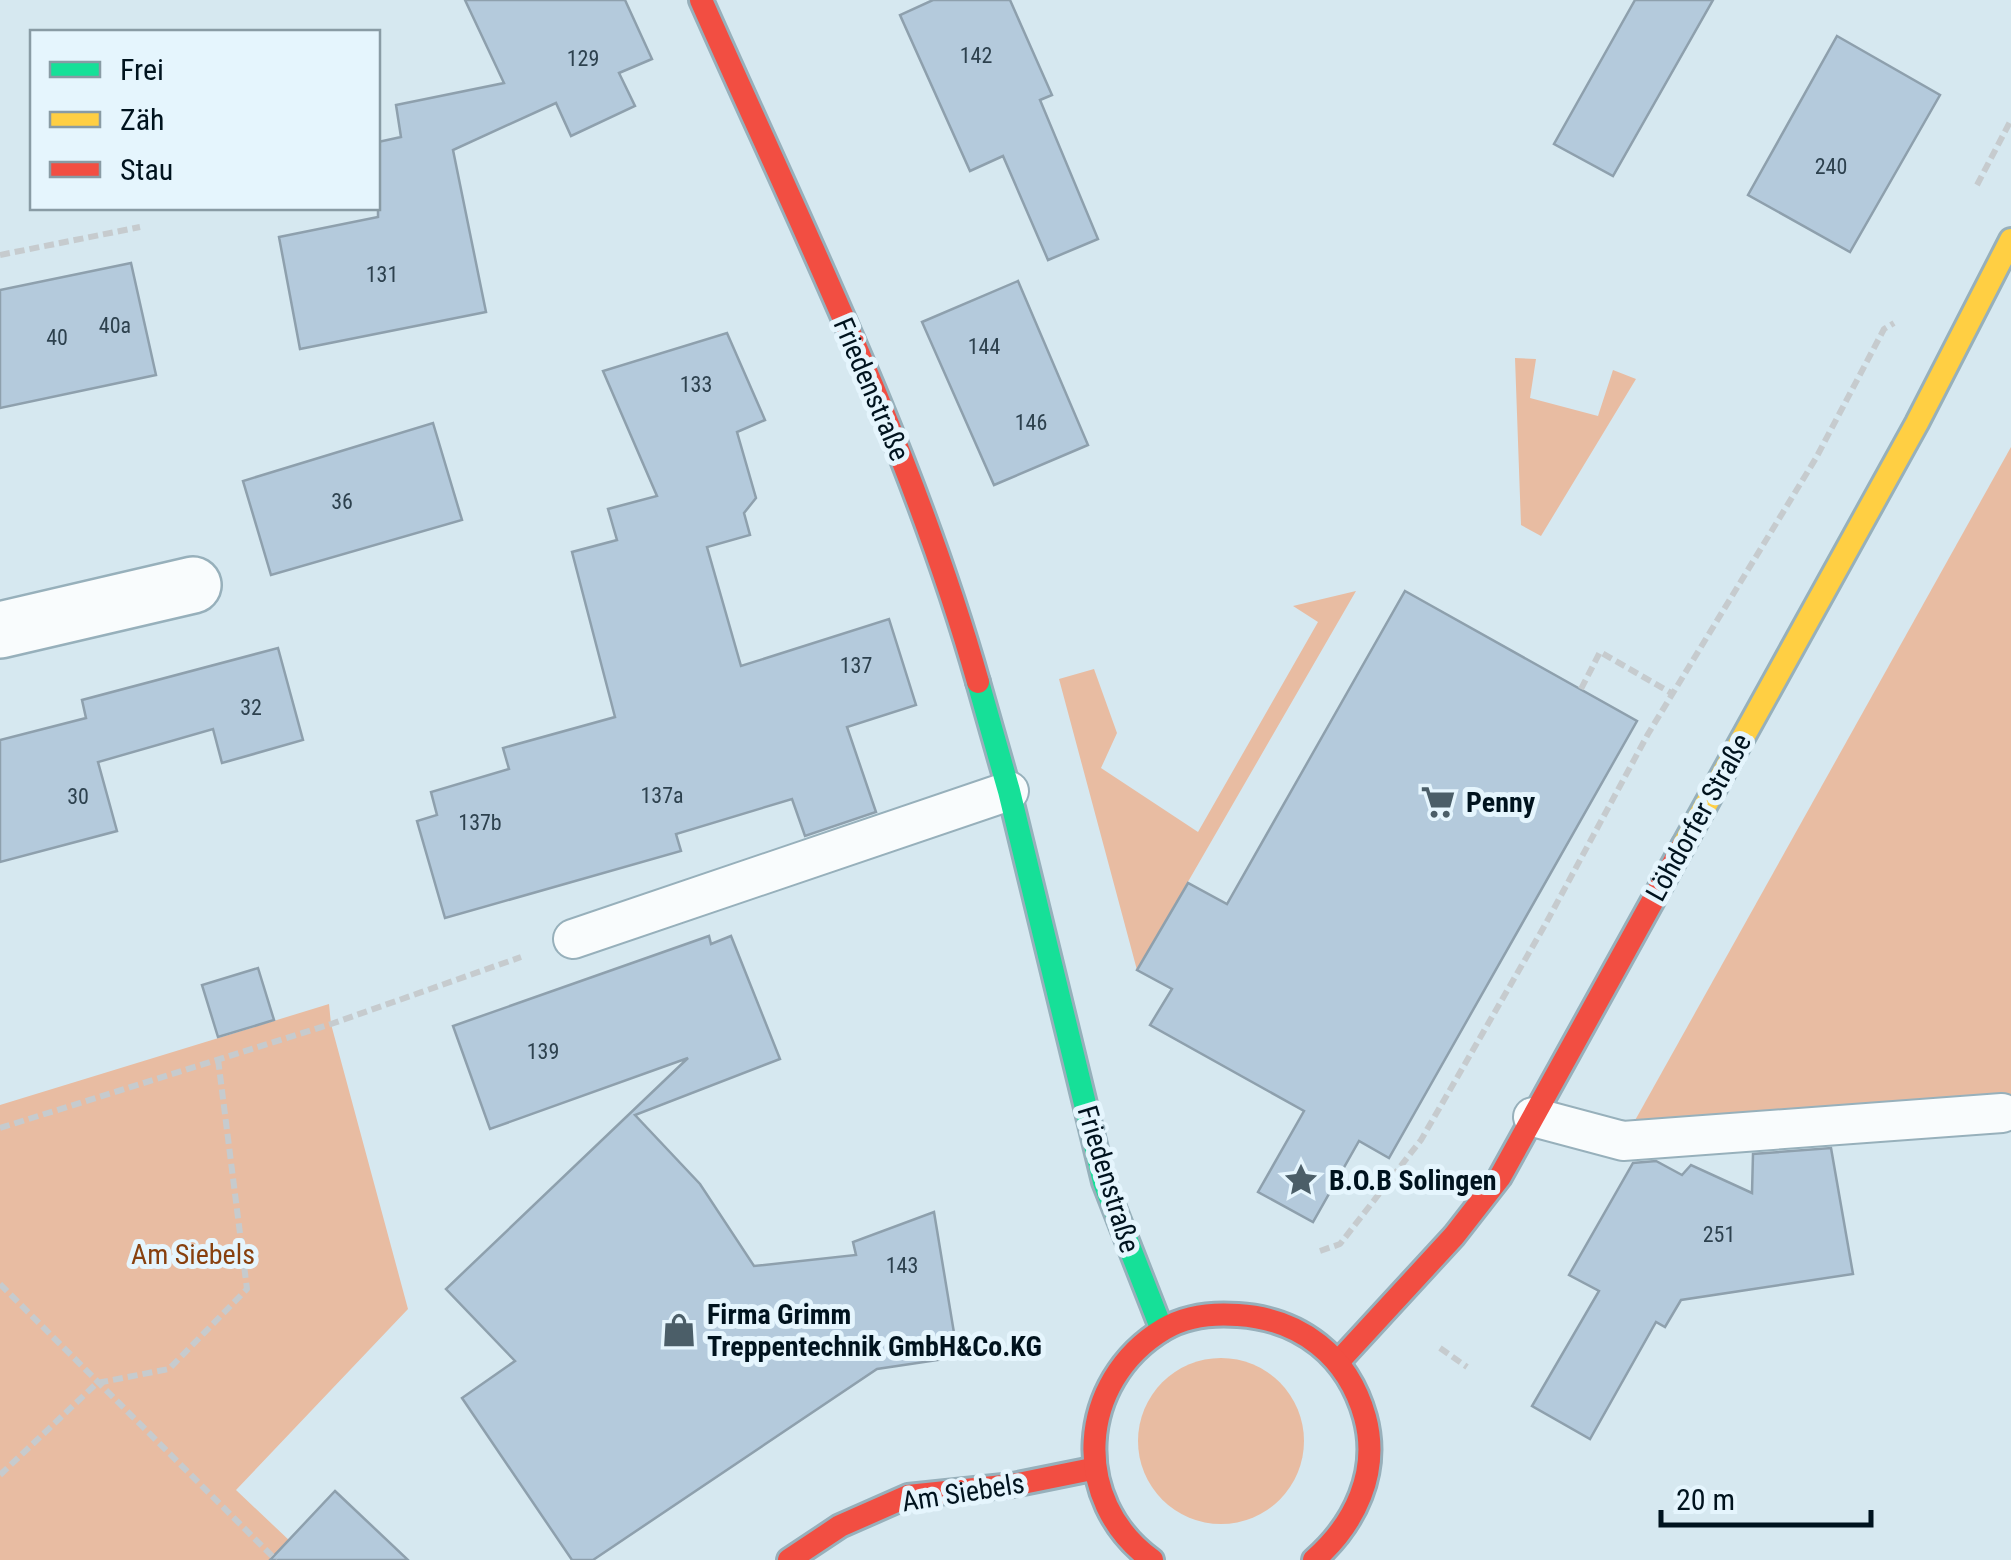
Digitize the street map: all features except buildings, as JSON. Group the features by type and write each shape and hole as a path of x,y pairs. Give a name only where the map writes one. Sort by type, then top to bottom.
{"main road":[{"name":"Friedenstraße","path":"701,0 915,488 962,622 1009,791 1104,1182 1162,1330"},
{"name":"Löhdorfer Straße","path":"1338,1362 1454,1236 1500,1178 1917,423 2011,240"},
{"path":"1152,1560 1122,1535 1108,1512 1092,1469 1092,1437 1098,1412 1123,1365 1162,1330 1208,1314 1256,1314 1302,1330 1338,1362 1361,1401 1370,1444 1364,1490 1345,1530 1314,1560"},
{"name":"Am Siebels","path":"789,1560 840,1526 908,1496 1013,1485 1092,1469"}],"street":[{"path":"0,630 193,585"}],"lane":[{"path":"573,939 1009,791"},
{"path":"1533,1117 1623,1141 2002,1114"}],"path":[{"path":"1974,189 2011,120"},
{"path":"0,255 140,227"},
{"path":"1320,1251 1338,1246 1421,1140 1673,694 1816,458 1884,330 1898,320"},
{"path":"1580,690 1600,652 1673,694"},
{"path":"0,1128 331,1024 573,939"},
{"path":"0,1475 97,1382 169,1370 247,1289 218,1059"},
{"path":"0,1284 276,1560"}],"green space":[{"path":"1515,358 1536,359 1530,398 1598,416 1613,370 1636,379 1541,536 1521,525"},
{"path":"2011,447 2011,1098 1633,1124"},
{"path":"1356,591 1137,970 1059,679 1094,669 1117,733 1101,768 1198,832 1318,622 1293,606"},
{"name":"Am Siebels","path":"329,1004 331,1024 408,1309 236,1490 310,1560 0,1560 0,1105"},
{"path":"1221,1358 1253,1364 1280,1382 1298,1409 1304,1441 1298,1473 1280,1500 1253,1518 1221,1524 1189,1518 1162,1500 1144,1473 1138,1441 1144,1409 1162,1382 1189,1364"}],"traffic: fast":[{"path":"978,682 1009,791 1104,1182 1162,1330"}],"traffic: slow":[{"path":"1683,846 1917,423 2011,240"}],"traffic: jam":[{"path":"701,0 887,422 951,594 978,682"},
{"path":"1338,1362 1454,1236 1500,1177 1683,846"},
{"path":"1152,1560 1125,1535 1107,1506 1097,1475 1095,1442 1100,1409 1114,1379 1135,1351 1164,1329 1190,1318 1228,1314 1282,1324 1319,1345 1347,1376 1365,1417 1369,1457 1360,1496 1341,1530 1314,1560"},
{"path":"789,1560 840,1526 908,1496 1013,1485 1092,1469"}],"place":[{"name":"Penny","path":"1438,802"},
{"name":"B.O.B Solingen","path":"1301,1180"},
{"name":"Firma Grimm Treppentechnik GmbH&Co.KG","path":"679,1330"}]}
